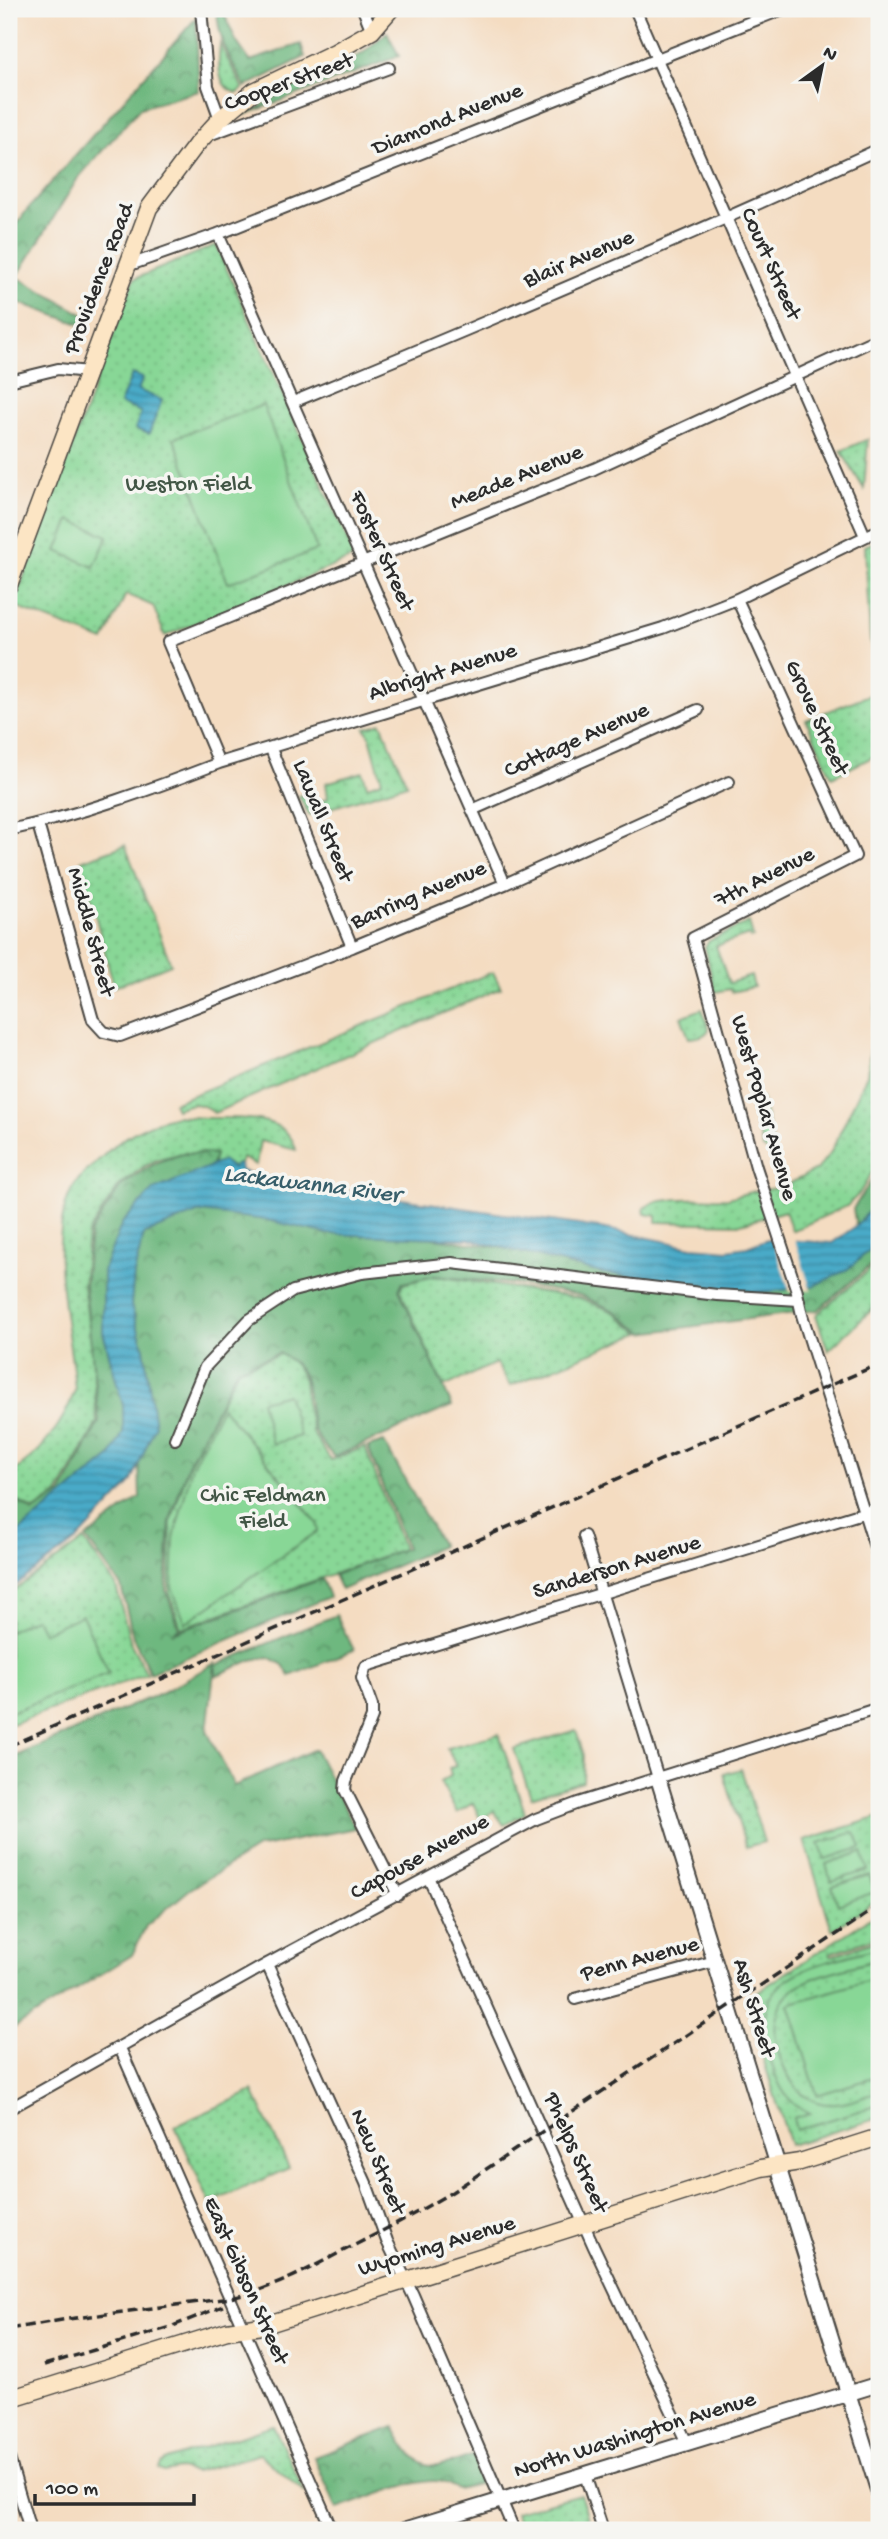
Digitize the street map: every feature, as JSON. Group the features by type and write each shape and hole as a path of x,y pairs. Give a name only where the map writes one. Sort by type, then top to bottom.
{"main road":[{"name":"Providence Road","path":"9,585 149,208 203,137 254,91 372,31 391,9"},
{"name":"Wyoming Avenue","path":"9,2399 178,2346 262,2326 761,2168 800,2162 879,2137"}],"street":[{"path":"201,9 208,86 220,119"},
{"path":"363,9 372,31"},
{"name":"Court Street","path":"635,9 865,536"},
{"name":"Diamond Avenue","path":"127,266 218,234 783,9"},
{"name":"Cooper Street","path":"203,137 389,68"},
{"name":"Blair Avenue","path":"293,402 524,307 727,219 879,149"},
{"name":"Foster Street","path":"218,234 505,884"},
{"name":"Meade Avenue","path":"219,763 168,642 594,469 876,339"},
{"path":"9,381 58,369 89,372"},
{"name":"Albright Avenue","path":"9,830 38,824 219,763 663,628 737,599 879,530"},
{"name":"Grove Street","path":"737,599 855,856"},
{"name":"Cottage Avenue","path":"472,810 698,710"},
{"name":"Lawall Street","path":"271,749 352,947"},
{"name":"Barring Avenue","path":"120,1036 352,947 505,884 729,782"},
{"name":"Middle Street","path":"38,824 93,1020 104,1032 120,1036"},
{"name":"7th Avenue","path":"693,938 855,856"},
{"name":"West Poplar Avenue","path":"693,938 756,1167 879,1560"},
{"path":"175,1439 205,1367 249,1320 293,1291 362,1273 452,1263 717,1295 799,1300"},
{"name":"Sanderson Avenue","path":"398,1895 345,1790 346,1781 372,1717 372,1706 361,1676 366,1666 879,1508"},
{"name":"Ash Street","path":"584,1536 879,2493"},
{"name":"Capouse Avenue","path":"9,2109 267,1964 536,1819 578,1803 879,1709"},
{"name":"Phelps Street","path":"429,1879 584,2225 687,2443"},
{"name":"Penn Avenue","path":"575,1999 715,1961"},
{"name":"New Street","path":"267,1964 366,2183 387,2241 514,2530"},
{"name":"East Gibson Street","path":"120,2048 332,2530"},
{"name":"North Washington Avenue","path":"404,2530 879,2384"},
{"path":"9,2458 30,2530"},
{"path":"585,2474 603,2530"}],"green space":[{"path":"217,9 222,9 236,41 250,61 301,44 305,57 245,87 222,41"},
{"path":"196,18 199,91 140,108 78,178 17,277 88,317 85,326 17,302 9,313 9,236 26,211"},
{"path":"387,32 399,56 244,115 363,53"},
{"path":"220,44 243,89 238,93 226,86 222,80 219,66"},
{"name":"Weston Field","path":"216,245 355,557 165,636 153,606 126,594 104,641 13,606 134,279"},
{"path":"263,405 317,550 228,583 174,438"},
{"path":"868,439 864,489 841,451"},
{"path":"70,520 108,536 94,567 57,551"},
{"path":"879,540 879,681 870,639 865,546"},
{"path":"876,692 877,755 832,777 806,720"},
{"path":"381,723 407,784 309,815 299,796 310,792 314,803 328,798 326,783 363,772 367,786 382,781 365,728"},
{"path":"125,845 171,964 114,987 81,861"},
{"path":"749,922 753,937 750,938 749,935 716,946 729,983 751,976 754,987 715,992 705,947 709,941"},
{"path":"493,972 501,988 214,1113 196,1104 176,1109 173,1103"},
{"path":"879,983 879,1161 859,1194 847,1206 792,1231 785,1211 741,1224 657,1222 657,1216 645,1214 644,1208 654,1202 728,1198 783,1187 816,1170 831,1152 867,1075"},
{"path":"702,1009 709,1029 703,1035 689,1038 681,1017"},
{"path":"754,1092 756,1098 761,1097 776,1157 763,1148 747,1095"},
{"path":"176,1116 238,1118 274,1124 284,1130 296,1150 260,1141 256,1165 242,1158 240,1165 237,1164 233,1168 223,1161 211,1169 215,1154 183,1153 158,1159 119,1186 88,1233 83,1286 91,1341 97,1423 58,1494 34,1510 9,1496 9,1474 40,1449 49,1438 64,1415 75,1390 60,1264 63,1215 70,1193 84,1174 118,1143 155,1122"},
{"path":"183,1154 215,1154 211,1170 412,1235 642,1268 859,1243 853,1209 879,1169 879,1258 818,1310 643,1333 615,1311 580,1295 523,1285 435,1276 402,1283 399,1290 452,1406 334,1457 314,1430 307,1386 299,1368 279,1353 237,1369 188,1465 170,1520 166,1590 179,1628 172,1633 322,1579 329,1597 150,1673 133,1637 121,1586 86,1538 140,1497 139,1467 133,1467 9,1551 9,1499 15,1499 33,1512 61,1494 99,1422 85,1286 90,1233 121,1186 145,1169"},
{"path":"879,1262 879,1303 828,1351 816,1315"},
{"path":"435,1276 580,1298 614,1312 640,1333 510,1386 496,1363 444,1387 400,1290 403,1284"},
{"name":"Chic Feldman Field","path":"280,1354 294,1362 304,1380 313,1434 331,1460 365,1447 403,1549 181,1628 169,1591 171,1522 189,1465 238,1369"},
{"path":"287,1394 300,1436 272,1444 261,1401"},
{"path":"222,1407 317,1523 318,1531 185,1623 172,1587 174,1538 192,1466"},
{"path":"384,1442 442,1546 341,1590 334,1575 406,1548 368,1447"},
{"path":"84,1540 116,1586 131,1644 147,1674 9,1725 9,1594"},
{"path":"82,1615 109,1673 9,1713 9,1631 36,1618 43,1633"},
{"path":"336,1615 354,1650 290,1676 283,1665 269,1657 251,1660 216,1676 216,1665"},
{"path":"215,1663 207,1731 234,1786 315,1749 355,1828 257,1848 189,1890 146,1926 132,1955 9,2031 9,1976 18,1958 9,1937 9,1759 163,1692"},
{"path":"576,1730 584,1756 583,1781 531,1797 514,1749"},
{"path":"499,1734 525,1813 504,1825 494,1811 481,1820 473,1803 457,1813 440,1782 451,1776 449,1768 456,1766 447,1748"},
{"path":"741,1769 764,1842 746,1847 724,1774"},
{"path":"879,1817 879,1899 832,1930 804,1840"},
{"path":"855,1832 861,1848 825,1859 819,1843"},
{"path":"862,1852 868,1870 831,1882 826,1864"},
{"path":"869,1875 875,1892 838,1905 832,1887"},
{"path":"879,1912 879,1937 830,1953 831,1956 879,1940 879,2118 790,2145 745,2000"},
{"path":"879,1947 879,1959 808,1981 789,1993 780,2005 776,2019 779,2053 793,2084 804,2095 817,2102 833,2104 879,2092 879,2105 796,2130 793,2118 810,2113 795,2105 785,2094 772,2065 765,2034 766,2010 774,1992 788,1979 807,1969"},
{"path":"879,1977 879,2076 817,2095 789,2004"},
{"path":"253,2091 289,2168 210,2203 175,2126"},
{"path":"273,2425 305,2493 260,2454 194,2472 179,2469 164,2472 159,2469 167,2460"},
{"path":"394,2427 411,2453 427,2464 448,2464 477,2454 489,2481 457,2489 441,2482 424,2482 399,2487 337,2509 314,2457"},
{"path":"580,2494 592,2530 536,2530 517,2521 515,2512"}],"water":[{"path":"132,374 143,378 138,390 162,400 149,434 135,429 141,412 120,404"},
{"name":"Lackawanna River","path":"223,1161 232,1168 240,1165 241,1171 293,1183 606,1229 692,1247 728,1250 747,1247 768,1239 832,1243 856,1226 879,1200 879,1242 847,1270 813,1286 759,1293 601,1273 469,1239 328,1234 267,1220 200,1212 144,1234 134,1274 131,1305 144,1348 155,1426 131,1483 77,1540 9,1590 9,1540 110,1457 123,1433 123,1406 103,1332 103,1271 122,1223 153,1190"}],"pier":[{"path":"771,1235 794,1237 811,1290 790,1292"}],"railway":[{"path":"9,1746 879,1364"},
{"path":"9,2329 230,2298 273,2285 299,2273 452,2192 879,1906"},
{"path":"44,2365 168,2328 223,2306"}]}
